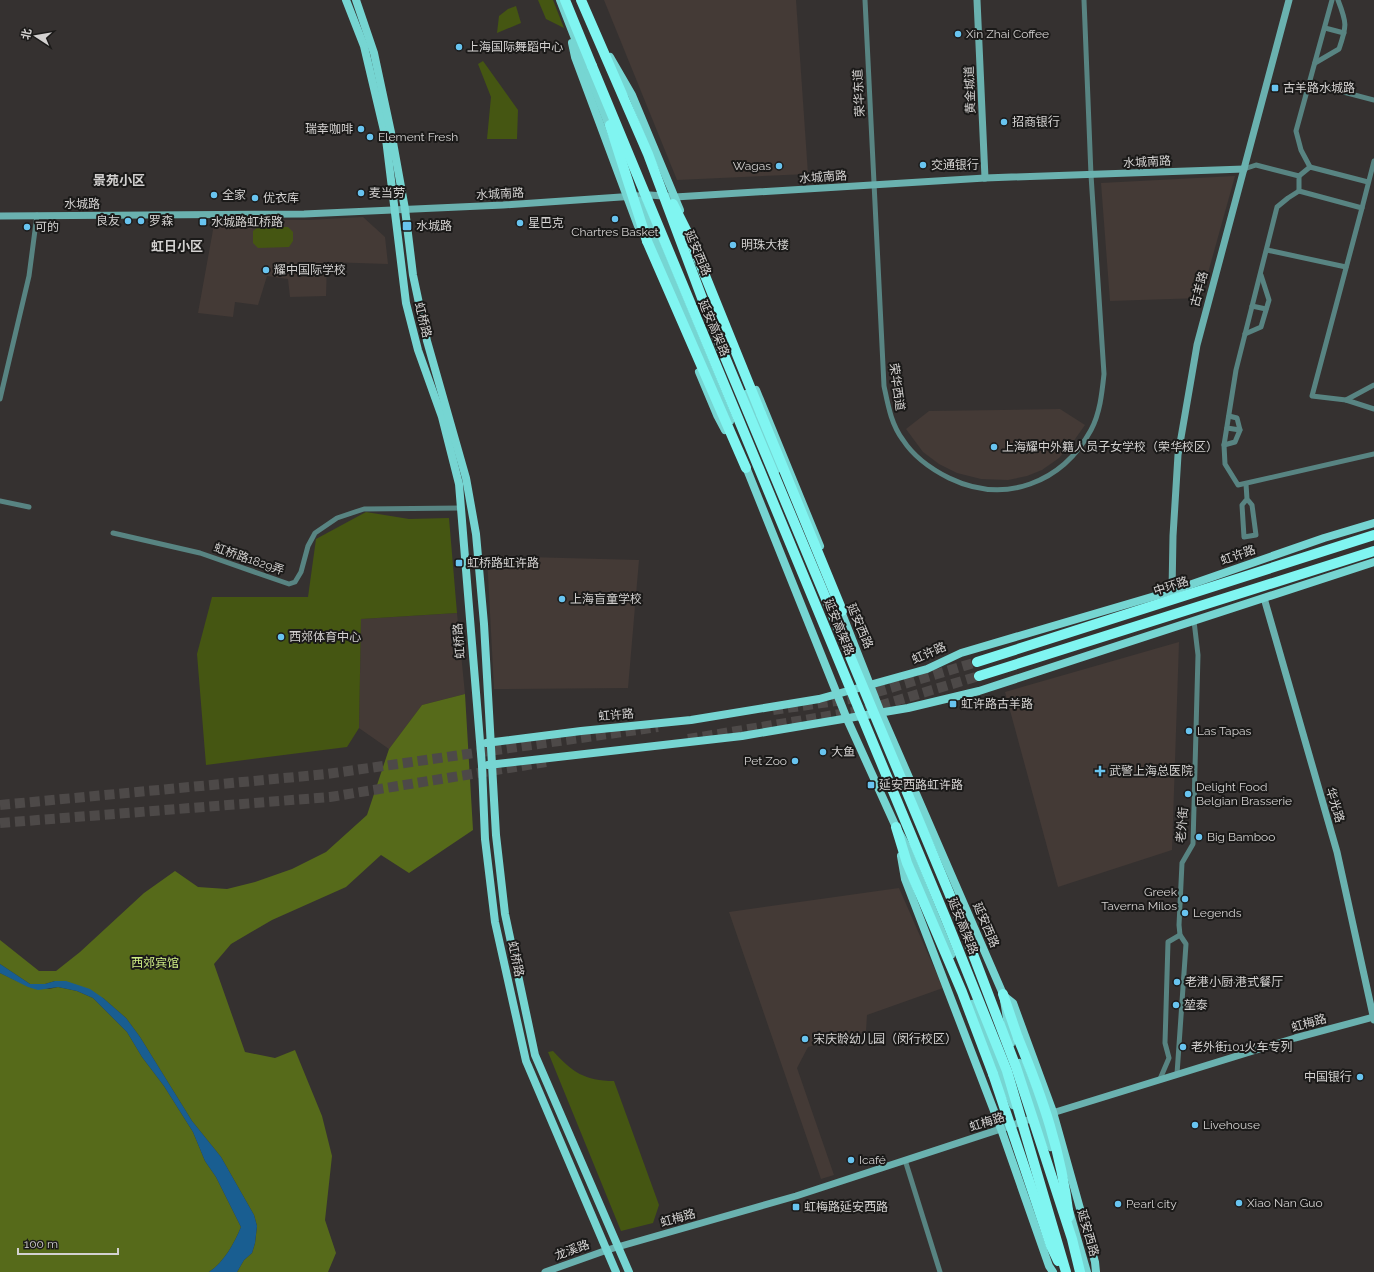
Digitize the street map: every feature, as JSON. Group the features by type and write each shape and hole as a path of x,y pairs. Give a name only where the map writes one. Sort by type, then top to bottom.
{"highway":[{"name":"延安高架路","path":"565,0 946,919 1004,1063 1064,1272"},
{"name":"延安高架路","path":"582,0 648,154 717,338 957,912 1016,1067 1072,1239 1080,1272"},
{"path":"592,66 647,241 746,468"},
{"path":"648,154 688,236 842,611"},
{"name":"中环路","path":"977,662 1374,535"},
{"path":"979,676 1374,551"},
{"path":"896,827 907,863 962,992 993,1074 1050,1246 1064,1272"},
{"path":"1003,994 1055,1137 1067,1198 1072,1239"}],"main road":[{"name":"虹桥路","path":"346,0 364,46 386,139 406,303 418,350 442,417 459,484 482,766 485,839 496,922 526,1061 616,1272"},
{"name":"虹桥路","path":"356,0 374,53 392,137 405,209 414,275 427,341 466,478 476,534 484,624 496,835 505,914 535,1055 629,1272"},
{"path":"560,0 637,196 727,411 746,468 847,719 896,827 907,847 1020,1123 1064,1272"},
{"name":"延安西路","path":"582,0 661,195 819,571 842,611"},
{"path":"567,20 575,57 626,197 717,415 746,468"},
{"name":"延安西路","path":"594,29 632,95 724,319 770,421 829,568 842,611 872,686 881,713 1003,994 1009,1038 1041,1116 1087,1272"},
{"name":"虹许路","path":"480,744 581,731 699,719 777,707 872,686 933,667 961,653 1172,591 1324,538 1374,523"},
{"path":"482,766 742,736 881,713 978,691 1374,562"},
{"path":"896,827 905,879 1001,1129 1049,1266 1053,1272"},
{"path":"1003,994 1013,1003 1053,1112 1093,1255 1096,1272"},
{"path":"1041,1116 1048,1098"}],"street":[{"name":"荣华东道","path":"865,0 873,185"},
{"name":"黄金城道","path":"977,0 985,178"},
{"path":"1084,0 1091,175"},
{"name":"古羊路","path":"1172,591 1175,493 1189,382 1206,306 1289,0"},
{"path":"1332,0 1296,131 1301,150 1310,168 1368,182"},
{"path":"1315,63 1339,49 1346,20 1338,0"},
{"path":"1325,28 1344,32"},
{"path":"1309,83 1374,100"},
{"path":"1374,161 1312,396 1346,400 1374,409"},
{"path":"1244,169 1256,165 1300,176"},
{"path":"1299,191 1300,176 1310,168"},
{"name":"水城南路","path":"405,209 503,205 637,196 661,195 675,197 985,178 1244,169"},
{"name":"荣华西道","path":"873,185 884,386 890,415 902,440 919,459 937,472 957,481 980,488 1006,489 1032,484 1053,474 1076,453 1091,429 1101,402 1104,374 1091,175"},
{"path":"1362,208 1299,191 1277,207 1268,250 1244,334 1236,370 1224,445 1225,464 1238,485 1374,454"},
{"name":"水城路","path":"0,216 304,214 405,209"},
{"path":"0,399 29,276 37,215"},
{"path":"1268,250 1346,268"},
{"path":"1244,334 1261,327 1268,300 1261,274"},
{"path":"1252,306 1266,309"},
{"path":"1346,400 1374,385"},
{"path":"1224,445 1235,442 1240,430 1238,418 1229,416"},
{"path":"1227,428 1240,430"},
{"path":"1246,484 1247,500 1252,505 1256,535 1244,537 1242,505 1247,500"},
{"path":"0,501 30,507"},
{"name":"虹桥路1829弄","path":"114,533 200,553 289,584 295,582 301,572 308,546 315,533 337,518 364,509 461,508"},
{"name":"华光路","path":"1264,598 1338,852 1374,1018"},
{"name":"老外街","path":"1178,1074 1186,944 1180,935 1182,863 1193,844 1198,655 1194,621"},
{"path":"1160,1079 1169,1058 1165,1043 1168,942 1180,935"},
{"name":"虹梅路","path":"607,1250 796,1196 1053,1112 1160,1079 1374,1018"},
{"path":"905,1160 940,1272"},
{"name":"龙溪路","path":"545,1272 607,1250"}],"shaded area":[{"path":"604,0 796,0 808,174 677,180"},
{"path":"1235,176 1201,298 1110,301 1101,183"},
{"name":"耀中国际学校","path":"363,217 385,237 388,264 327,262 326,296 290,297 288,279 267,276 258,305 235,302 233,317 198,313 215,219 308,220"},
{"name":"上海耀中外籍人员子女学校（荣华校区）","path":"1060,409 1085,425 1073,442 1059,458 1042,470 1027,476 1008,480 981,479 957,473 939,464 923,452 906,429 929,411"},
{"name":"上海盲童学校","path":"487,556 639,560 628,688 494,689"},
{"path":"457,613 465,694 422,705 389,749 359,728 361,619"},
{"name":"武警上海总医院","path":"1179,642 1172,850 1058,887 1005,692"},
{"name":"宋庆龄幼儿园（闵行校区）","path":"899,888 943,988 867,1015 866,1031 808,1047 797,1068 834,1175 821,1179 729,912"}],"green space":[{"path":"538,0 553,0 564,28 546,19"},
{"path":"516,6 521,23 497,33 499,16 508,9"},
{"path":"483,61 518,110 517,139 487,139 491,97 478,64"},
{"path":"258,227 288,227 293,232 293,241 289,247 258,248 253,243 253,231"},
{"name":"西郊体育中心","path":"366,512 409,519 449,518 457,613 361,619 359,728 347,747 206,765 197,654 212,597 308,597 316,539"},
{"name":"西郊宾馆","path":"465,694 473,830 409,873 381,855 346,887 272,920 231,944 214,964 245,1052 275,1058 295,1050 322,1116 332,1156 325,1220 336,1253 328,1272 237,1272 244,1260 252,1253 255,1243 257,1226 254,1215 221,1157 192,1121 140,1037 126,1018 103,998 55,981 45,984 30,984 0,964 0,940 39,971 56,971 80,952 144,893 175,871 198,887 227,889 255,882 292,869 326,852 367,815 389,749 422,705"},
{"path":"0,973 19,982 49,989 58,987 77,991 93,998 127,1032 142,1057 164,1086 193,1132 205,1161 216,1177 241,1227 228,1252 209,1272 0,1272"},
{"path":"553,1051 566,1065 580,1074 604,1081 614,1081 659,1205 653,1223 621,1231 548,1052"}],"water":[{"path":"0,964 30,984 45,984 55,981 66,981 90,989 126,1018 140,1037 192,1121 221,1157 254,1215 257,1226 255,1243 252,1253 244,1260 237,1272 209,1272 228,1252 241,1227 216,1177 205,1161 193,1132 164,1086 142,1057 127,1032 93,998 77,991 58,987 38,990 28,987 0,973"}],"tunnel":[{"path":"773,710 857,698 977,662"},
{"path":"688,739 865,710 979,676"},
{"path":"0,805 327,774 658,727"},
{"path":"0,823 330,797 546,762"}],"place":[{"name":"Xin Zhai Coffee","path":"958,34"},
{"name":"上海国际舞蹈中心","path":"459,47"},
{"name":"古羊路水城路","path":"1275,88"},
{"name":"招商银行","path":"1004,122"},
{"name":"瑞幸咖啡","path":"361,129"},
{"name":"Element Fresh","path":"370,137"},
{"name":"交通银行","path":"923,165"},
{"name":"Wagas","path":"779,166"},
{"name":"麦当劳","path":"361,193"},
{"name":"全家","path":"214,195"},
{"name":"优衣库","path":"255,198"},
{"name":"Chartres Basket","path":"615,219"},
{"name":"良友","path":"128,221"},
{"name":"罗森","path":"141,221"},
{"name":"水城路虹桥路","path":"203,222"},
{"name":"星巴克","path":"520,223"},
{"name":"水城路","path":"407,226"},
{"name":"可的","path":"27,227"},
{"name":"明珠大楼","path":"733,245"},
{"name":"耀中国际学校","path":"266,270"},
{"name":"上海耀中外籍人员子女学校（荣华校区）","path":"994,447"},
{"name":"虹桥路虹许路","path":"459,563"},
{"name":"上海盲童学校","path":"562,599"},
{"name":"西郊体育中心","path":"281,637"},
{"name":"虹许路古羊路","path":"953,704"},
{"name":"Las Tapas","path":"1189,731"},
{"name":"大鱼","path":"823,752"},
{"name":"Pet Zoo","path":"795,761"},
{"name":"武警上海总医院","path":"1100,771"},
{"name":"延安西路虹许路","path":"871,785"},
{"name":"Delight Food Belgian Brasserie","path":"1188,794"},
{"name":"Big Bamboo","path":"1199,837"},
{"name":"Greek Taverna Milos","path":"1185,899"},
{"name":"Legends","path":"1185,913"},
{"name":"老港小厨·港式餐厅","path":"1177,982"},
{"name":"堃泰","path":"1176,1005"},
{"name":"宋庆龄幼儿园（闵行校区）","path":"805,1039"},
{"name":"老外街101火车专列","path":"1183,1047"},
{"name":"中国银行","path":"1360,1077"},
{"name":"Livehouse","path":"1195,1125"},
{"name":"Icafé","path":"851,1160"},
{"name":"Xiao Nan Guo","path":"1239,1203"},
{"name":"Pearl city","path":"1118,1204"},
{"name":"虹梅路延安西路","path":"796,1207"}],"district":[{"name":"景苑小区","path":"119,180"},
{"name":"虹日小区","path":"177,246"}]}
